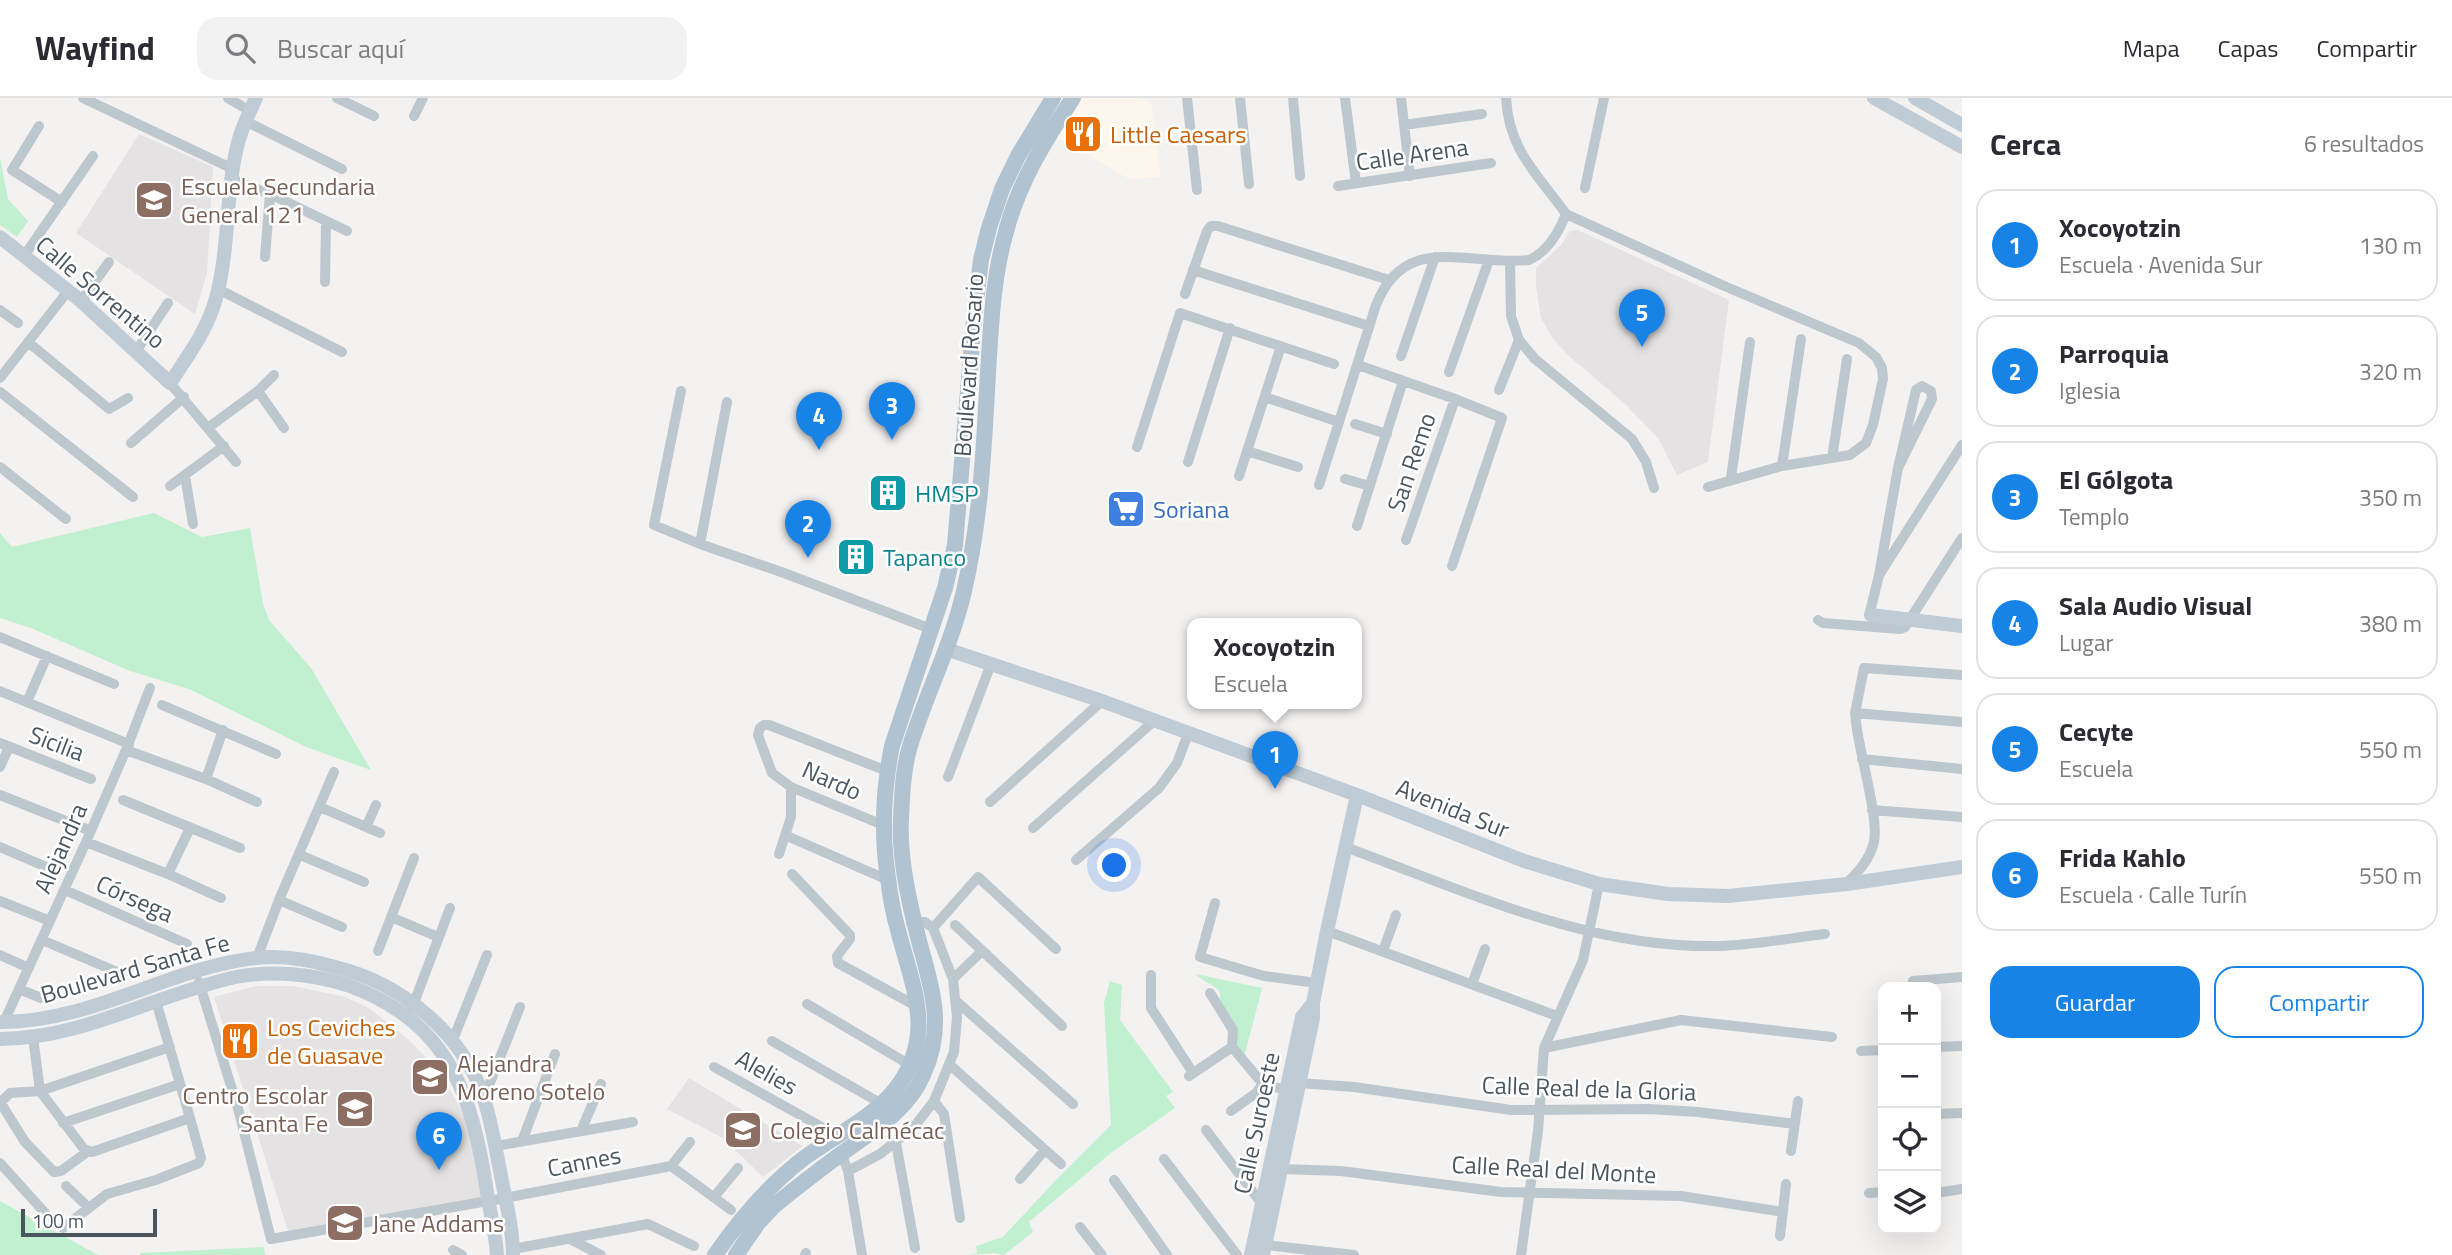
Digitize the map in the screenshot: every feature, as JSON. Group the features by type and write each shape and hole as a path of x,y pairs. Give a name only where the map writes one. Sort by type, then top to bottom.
{"main road":[{"name":"Boulevard Rosario","path":"715,1255 744,1216 773,1185 836,1135 882,1104 900,1084 910,1065 918,1037 918,1007 897,929 888,880 883,825 887,771 892,746 945,588 956,534 981,260 995,208 1018,156 1053,98"},
{"name":"Boulevard Rosario","path":"736,1255 773,1206 841,1153 880,1127 902,1107 917,1088 929,1062 935,1035 936,1011 915,921 900,835 905,774 910,747 964,593 975,538 983,469 992,309 999,258 1012,211 1033,164 1045,140 1073,98"},
{"path":"1018,156 1033,164"},
{"path":"956,534 975,538"}],"street":[{"path":"83,98 347,231"},
{"path":"228,98 342,169"},
{"path":"337,98 374,116"},
{"path":"414,116 423,98"},
{"path":"1187,98 1197,190"},
{"path":"1240,98 1249,184"},
{"path":"1293,98 1300,176"},
{"path":"1345,98 1356,183"},
{"path":"1401,98 1410,176"},
{"path":"1506,98 1510,127 1519,151 1566,214 1722,285 1859,343 1876,357 1882,368 1883,379 1873,425 1866,443 1850,455 1782,466 1731,478 1708,487"},
{"path":"1585,188 1604,98"},
{"path":"1874,98 1962,147"},
{"path":"1915,98 1962,125"},
{"name":"Calle Sorrentino","path":"170,383 196,344 218,289 232,174 251,110"},
{"path":"1404,125 1482,114"},
{"path":"39,126 12,170 61,202"},
{"path":"24,256 93,156"},
{"name":"Calle Arena","path":"1338,186 1492,163"},
{"path":"265,257 270,194"},
{"path":"1319,485 1381,291 1389,279 1411,263 1435,257 1529,260 1539,256 1560,229 1566,214"},
{"path":"325,282 326,222"},
{"path":"1185,294 1211,226 1389,279"},
{"name":"Calle Sorrentino","path":"0,237 81,301 137,350 184,397 236,462"},
{"path":"1401,356 1435,257"},
{"path":"1450,372 1489,260"},
{"path":"1510,261 1511,316 1520,340 1535,359 1632,439 1646,461 1654,488"},
{"path":"81,301 109,262"},
{"path":"1193,270 1369,327"},
{"path":"218,289 342,352"},
{"path":"0,378 68,291"},
{"path":"137,350 168,303"},
{"path":"0,310 18,323"},
{"path":"1137,447 1180,313 1334,364"},
{"path":"1188,462 1230,328"},
{"path":"1782,466 1801,339"},
{"path":"1499,390 1520,340"},
{"path":"27,342 109,409 128,398"},
{"path":"1731,478 1750,342"},
{"path":"1239,476 1282,346"},
{"path":"1832,458 1847,359"},
{"path":"1358,365 1455,398 1502,418 1452,566"},
{"path":"209,427 258,391 274,375"},
{"path":"1357,526 1403,381"},
{"path":"1898,468 1932,399 1931,391 1922,386 1916,390 1898,468 1880,575 1870,612 1871,615 1909,621 1962,626"},
{"path":"258,391 284,428"},
{"path":"681,391 654,525 931,629"},
{"path":"0,392 133,497"},
{"path":"131,443 184,397"},
{"path":"1265,397 1339,422"},
{"name":"San Remo","path":"1406,540 1455,398"},
{"path":"700,544 727,402"},
{"path":"1355,424 1387,434"},
{"path":"1880,575 1962,445"},
{"path":"170,486 224,446"},
{"path":"1247,451 1298,467"},
{"path":"0,467 66,519"},
{"path":"185,476 193,524"},
{"path":"1345,480 1370,486"},
{"path":"1818,620 1856,628 1905,627 1962,538"},
{"path":"0,637 114,684"},
{"name":"Avenida Sur","path":"946,649 1102,701 1524,860 1599,884 1668,894 1707,896 1770,893 1962,867"},
{"path":"27,702 47,656"},
{"path":"948,777 991,664"},
{"path":"1847,884 1869,855 1875,833 1855,713 1865,667 1962,675"},
{"name":"Alejandra","path":"1,1024 65,890 128,747 150,688"},
{"path":"0,691 257,802"},
{"path":"990,802 1102,701"},
{"path":"162,705 276,754"},
{"path":"1855,713 1962,722"},
{"path":"1033,828 1154,721"},
{"name":"Nardo","path":"883,825 791,787 770,769 758,735 760,728 769,724 887,771"},
{"path":"206,779 223,730"},
{"path":"1076,860 1159,788 1177,763 1188,734"},
{"name":"Sicilia","path":"0,767 4,745 91,779"},
{"path":"1862,759 1962,769"},
{"path":"257,958 334,772"},
{"path":"779,854 791,817 791,787"},
{"path":"0,795 91,831"},
{"name":"Calle Suroeste","path":"1264,1250 1282,1169 1302,1017 1313,1003 1357,795"},
{"path":"122,800 240,848"},
{"path":"366,827 376,805"},
{"path":"320,807 380,834"},
{"path":"1872,810 1962,817"},
{"path":"168,874 190,828"},
{"path":"787,836 888,880"},
{"path":"86,842 221,898"},
{"path":"0,847 44,866"},
{"path":"1345,847 1554,923 1590,932 1651,942 1720,946 1825,934"},
{"path":"300,855 364,882"},
{"path":"378,951 414,858"},
{"path":"792,874 850,934 850,939 837,956 838,963 918,1007"},
{"path":"933,928 978,877 1056,949"},
{"path":"1521,1255 1540,1111 1544,1048 1574,984 1590,932 1599,884"},
{"name":"Córsega","path":"65,890 187,944"},
{"path":"279,900 342,927"},
{"path":"0,901 50,920"},
{"path":"1215,903 1200,957 1264,976 1317,983"},
{"path":"407,1018 450,908"},
{"path":"1383,951 1396,915"},
{"path":"391,917 438,937"},
{"path":"848,1171 896,1143 914,1127 934,1101 950,1065 957,1029 953,979 933,928 925,922 915,921 897,929"},
{"path":"955,925 1062,1026"},
{"path":"1327,931 1557,1016"},
{"path":"42,940 115,971"},
{"path":"1472,984 1485,949"},
{"path":"953,979 982,951"},
{"path":"0,955 29,968"},
{"path":"452,1042 487,955"},
{"name":"Boulevard Santa Fe","path":"1,1024 77,1011 196,971 257,958 305,960 346,969 383,985 414,1004 433,1020 452,1042 477,1080 496,1146 513,1252"},
{"path":"196,971 200,987"},
{"name":"Boulevard Santa Fe","path":"0,1039 33,1037 75,1027 236,977 262,974 313,977 355,989 407,1018 424,1031 455,1073 467,1099 478,1137 497,1255"},
{"path":"1152,975 1151,1008 1191,1075 1232,1046"},
{"path":"1913,981 1962,977"},
{"name":"Cannes","path":"200,987 239,1112 271,1239 671,1166"},
{"path":"19,989 41,998"},
{"path":"1210,993 1233,1030 1232,1046 1263,1084 1252,1097 1231,1111"},
{"path":"956,1001 1073,1104"},
{"path":"62,1228 107,1194 156,1180 199,1163 201,1158 156,1002"},
{"path":"807,1004 910,1065"},
{"path":"484,1098 520,1007"},
{"path":"1544,1048 1681,1020 1832,1037"},
{"path":"33,1037 40,1091 87,1152"},
{"path":"772,1041 882,1104"},
{"path":"1941,1047 1962,1046"},
{"path":"170,1047 40,1091 10,1094 0,1103 25,1142 54,1172 61,1171 87,1152 190,1118"},
{"path":"1861,1051 1878,1050"},
{"path":"522,1141 555,1054"},
{"path":"950,1065 1061,1164"},
{"name":"Alelies","path":"714,1067 836,1135"},
{"path":"63,1123 180,1084"},
{"path":"581,1131 601,1084"},
{"name":"Calle Real de la Gloria","path":"1263,1084 1345,1086 1476,1107 1540,1111 1649,1109 1795,1124"},
{"name":"Calle Suroeste","path":"1251,1255 1293,1086"},
{"path":"934,1101 944,1114 960,1217"},
{"path":"1791,1151 1798,1101"},
{"path":"1941,1114 1962,1113"},
{"path":"496,1146 633,1122"},
{"path":"1206,1130 1262,1204"},
{"path":"691,1142 671,1166 731,1210"},
{"path":"896,1143 915,1248"},
{"path":"1020,1180 1045,1150"},
{"path":"841,1153 848,1171 862,1255"},
{"path":"1164,1159 1237,1255"},
{"path":"0,1163 47,1215"},
{"path":"714,1197 738,1168"},
{"name":"Calle Real del Monte","path":"1282,1169 1340,1171 1471,1189 1529,1193 1681,1196 1783,1212"},
{"path":"1114,1181 1167,1255"},
{"path":"1780,1236 1786,1184"},
{"path":"66,1186 88,1207"},
{"path":"1941,1192 1962,1189"},
{"path":"1869,1193 1878,1192"},
{"path":"513,1252 570,1238 648,1224 695,1246"},
{"path":"1080,1227 1102,1255"},
{"path":"570,1238 601,1255"},
{"path":"1264,1250 1354,1255"}],"shaded area":[{"path":"1082,98 1140,98 1151,104 1161,177 1129,179 1057,137"},
{"name":"Escuela Secundaria General 121","path":"139,134 213,167 207,273 195,314 76,233"},
{"path":"1578,230 1729,300 1708,462 1677,475 1658,438 1624,403 1569,356 1553,339 1541,318 1536,268 1561,245 1570,231"},
{"name":"Centro Escolar Santa Fe","path":"256,986 293,986 346,997 369,1008 408,1039 438,1070 467,1119 482,1199 289,1234 214,997"},
{"name":"Colegio Calmécac","path":"689,1078 803,1146 763,1177 723,1138 667,1109"}],"green space":[{"path":"0,157 8,199 28,221 17,237 0,225"},
{"path":"154,513 202,537 250,528 263,604 269,620 311,668 371,770 306,747 189,689 130,671 31,628 0,618 0,533 12,547"},
{"path":"1196,974 1262,988 1243,1061 1234,1049 1220,992"},
{"path":"1110,981 1122,985 1120,1020 1173,1092 1166,1096 1175,1108 1112,1152 1029,1222 1033,1232 1004,1255 967,1255 977,1253 976,1246 1003,1237 1111,1125 1104,1003"},
{"path":"0,1201 98,1255 0,1255"},
{"path":"264,1247 265,1255 140,1255 141,1253"}],"place":[{"name":"Little Caesars","path":"1083,134"},
{"name":"Escuela Secundaria General 121","path":"154,200"},
{"name":"Cecyte","path":"1642,347"},
{"name":"El Gólgota","path":"892,440"},
{"name":"Sala Audio Visual","path":"819,450"},
{"name":"HMSP","path":"888,493"},
{"name":"Soriana","path":"1126,509"},
{"name":"Tapanco","path":"856,557"},
{"name":"Parroquia","path":"808,558"},
{"name":"Xocoyotzin","path":"1275,789"},
{"name":"Los Ceviches de Guasave","path":"240,1041"},
{"name":"Alejandra Moreno Sotelo","path":"430,1077"},
{"name":"Centro Escolar Santa Fe","path":"355,1109"},
{"name":"Colegio Calmécac","path":"743,1130"},
{"name":"Frida Kahlo","path":"439,1170"},
{"name":"Jane Addams","path":"345,1223"}]}
